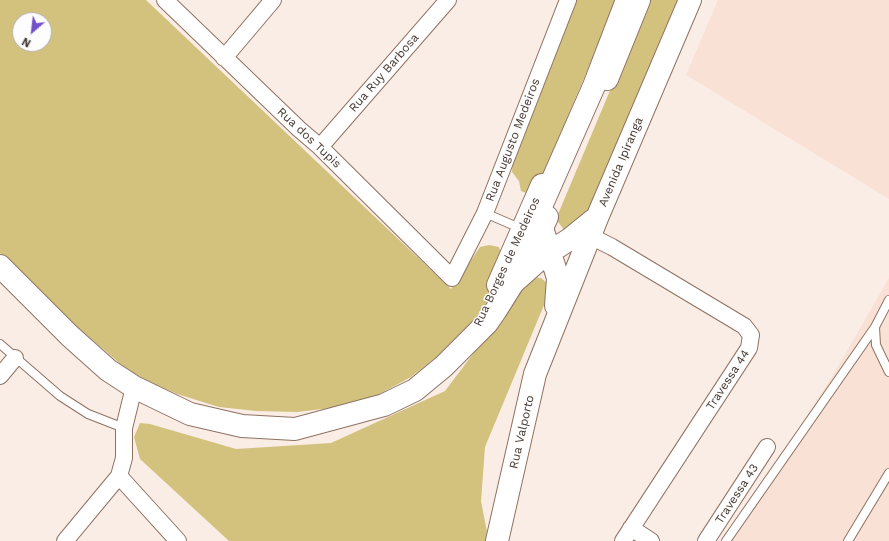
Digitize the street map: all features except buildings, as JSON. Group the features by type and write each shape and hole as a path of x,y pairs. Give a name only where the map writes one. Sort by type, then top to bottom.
{"main road":[{"name":"Rua Borges de Medeiros","path":"474,335 487,324 515,281 542,228 619,52 639,0"},
{"name":"Avenida Ipiranga","path":"554,325 690,0"},
{"name":"Rua Borges de Medeiros","path":"474,335 477,324 496,290 605,44 624,7"},
{"path":"554,325 558,294 558,278 542,228 540,214 542,204 594,86 624,7"},
{"path":"515,281 549,252 594,227"},
{"path":"0,266 70,336 108,370 134,387 190,414 242,426 295,429 384,405 415,390 444,366 474,335"},
{"name":"Rua Valporto","path":"497,541 535,374 554,325"}],"street":[{"name":"Rua dos Tupis","path":"165,0 224,58 320,147 452,278"},
{"path":"224,58 274,0"},
{"name":"Rua Ruy Barbosa","path":"320,147 448,0"},
{"name":"Rua Augusto Medeiros","path":"452,278 485,213 568,0"},
{"name":"Travessa 44","path":"594,227 612,247 744,326 751,335 750,348 627,535"},
{"path":"0,376 15,358"},
{"path":"65,541 119,476 124,458 124,428 134,387"},
{"name":"Travessa 43","path":"706,541 767,447"},
{"path":"119,476 178,541"},
{"path":"627,535 651,541"}],"lane":[{"path":"485,213 515,226"},
{"path":"726,541 875,327 889,300"},
{"path":"875,327 876,345 889,372"},
{"path":"0,344 60,396 88,414 124,428"},
{"path":"848,541 889,473"}],"shaded area":[{"path":"0,0 146,0 451,289 480,247 489,245 499,247 502,257 497,284 483,308 472,322 439,355 411,377 372,398 340,407 297,412 256,411 219,407 177,394 147,381 124,367 75,325 0,253"},
{"path":"573,0 617,0 534,196 521,191 519,181 512,172 513,155"},
{"path":"648,0 678,0 584,219 564,230 556,219"},
{"path":"718,0 889,0 889,199 686,75"},
{"path":"531,277 541,278 547,283 549,293 485,447 481,501 487,532 485,541 229,541 140,459 134,437 140,423 150,424 236,449 331,443 445,391"},
{"path":"889,278 889,541 727,541 833,375"}]}
